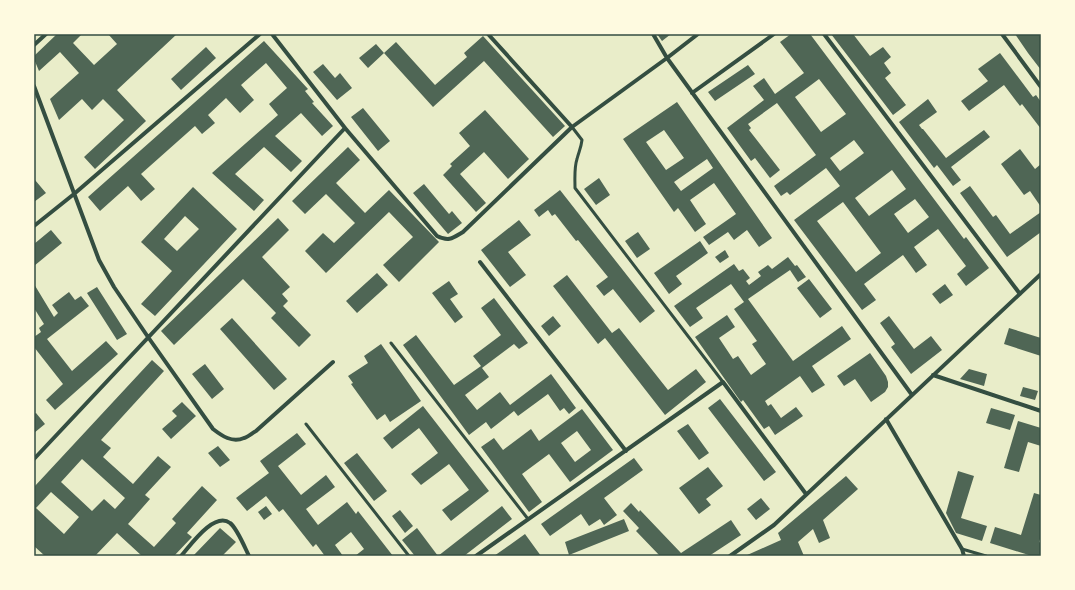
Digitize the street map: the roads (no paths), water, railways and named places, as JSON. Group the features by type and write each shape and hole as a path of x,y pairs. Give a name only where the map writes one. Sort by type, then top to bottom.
{"street":[{"path":"34,45 46,34"},
{"path":"34,226 74,194 260,34"},
{"path":"272,34 345,128 437,236 444,239 452,238 463,232 572,127 698,34"},
{"path":"488,34 572,127"},
{"path":"653,34 667,58 692,93 912,395"},
{"path":"692,93 774,34"},
{"path":"824,34 1020,294"},
{"path":"1002,34 1041,86"},
{"path":"34,86 99,260 114,287 148,338 213,429 225,437 234,440 244,438 256,431 333,362"},
{"path":"34,459 345,128"},
{"path":"480,262 626,451"},
{"path":"730,556 774,525 1041,274"},
{"path":"933,375 1041,411"},
{"path":"476,556 723,382 806,494"},
{"path":"886,420 962,549 964,556"},
{"path":"181,556 207,527 219,521 230,523 249,556"}],"lane":[{"path":"572,127 582,140 574,172 576,188 723,382"},
{"path":"391,343 528,519"},
{"path":"306,424 409,556"},
{"path":"962,549 986,556"}]}
